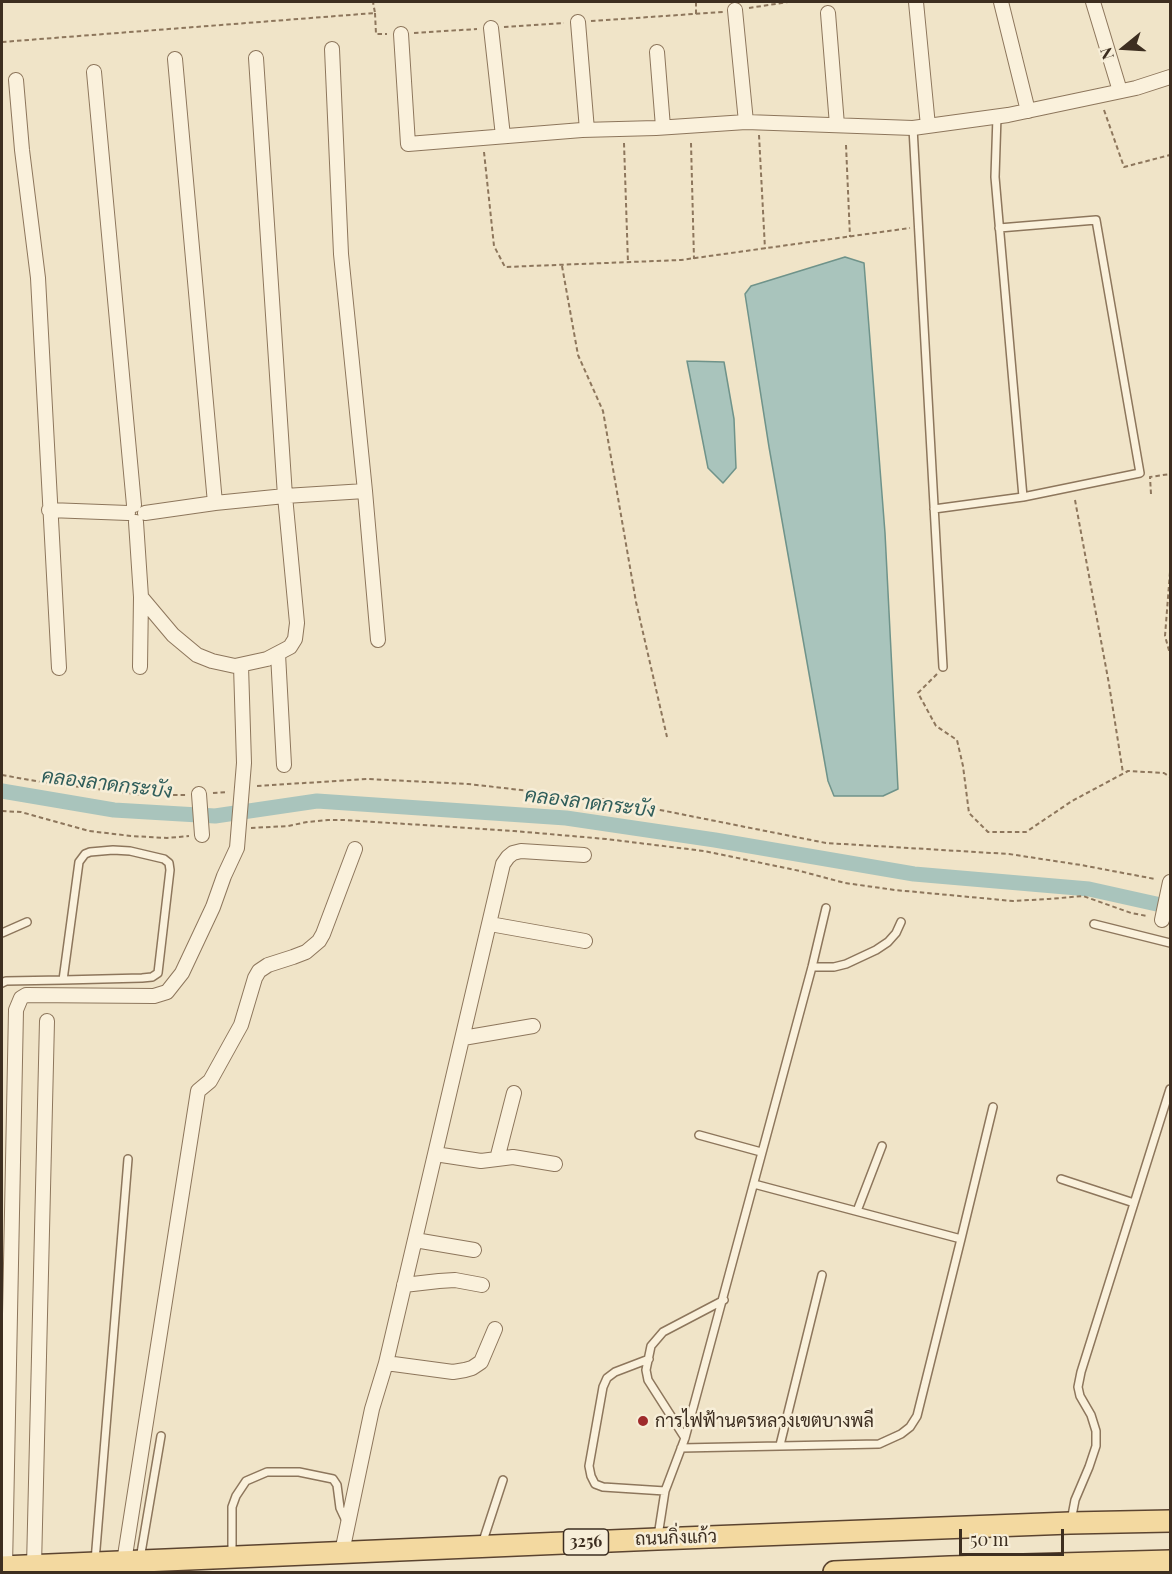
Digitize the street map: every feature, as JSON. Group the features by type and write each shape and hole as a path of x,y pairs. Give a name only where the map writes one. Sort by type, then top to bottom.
{"main road":[{"name":"ถนนกิ่งแก้ว","path":"3,1567 657,1539 1170,1521"},
{"path":"834,1572 996,1569 1170,1561"}],"street":[{"path":"916,2 928,126"},
{"path":"1001,2 1028,111"},
{"path":"1093,2 1120,91"},
{"path":"735,10 746,122"},
{"path":"828,13 837,125"},
{"path":"578,22 587,130"},
{"path":"491,28 503,136"},
{"path":"401,34 408,144 587,130 663,128 746,122 913,128 1028,111 1136,88 1170,77"},
{"path":"332,48 341,254 378,640"},
{"path":"657,52 663,128"},
{"path":"141,597 173,635 197,655 212,661 241,666 278,654 293,644 295,639 297,623 285,496 256,58"},
{"path":"175,59 215,503"},
{"path":"94,72 136,513 141,597 140,668"},
{"path":"16,80 38,278 58,668"},
{"path":"49,510 136,513 285,496 365,491"},
{"path":"278,654 284,765"},
{"path":"3,1567 16,1010 21,998 26,995 154,996 167,992 182,972 213,907 237,848 244,763 241,666"},
{"path":"199,796 202,833"},
{"path":"132,1562 198,1091 210,1081 242,1025 259,971 268,965 306,952 319,941 355,849"},
{"path":"342,1552 372,1409 386,1363 503,864 513,853 521,851 584,855"},
{"path":"1162,920 1170,882"},
{"path":"490,924 585,941"},
{"path":"34,1566 47,1021"},
{"path":"463,1038 533,1026"},
{"path":"497,1159 514,1093"},
{"path":"435,1154 481,1161 513,1157 555,1164"},
{"path":"415,1240 474,1250"},
{"path":"404,1285 454,1280 482,1285"},
{"path":"386,1363 453,1372 472,1368 481,1362 495,1329"}],"lane":[{"path":"998,116 995,177 1023,497"},
{"path":"913,128 943,667"},
{"path":"934,509 1023,497 1140,473 1096,220 999,228"},
{"path":"2,983 6,981 63,980 142,978 152,977 158,973 169,863 164,859 130,851 102,851 86,854 79,862 63,980"},
{"path":"657,1539 665,1491 686,1438 826,908"},
{"path":"2,933 27,922"},
{"path":"812,967 834,967 868,954 888,942 896,933 901,922"},
{"path":"1094,924 1170,944"},
{"path":"1070,1523 1075,1500 1096,1446 1096,1431 1078,1387 1081,1371 1170,1089"},
{"path":"681,1448 879,1444 902,1434 910,1427 917,1416 993,1107"},
{"path":"699,1135 761,1152"},
{"path":"857,1211 882,1146"},
{"path":"94,1563 128,1160"},
{"path":"1061,1179 1134,1203"},
{"path":"754,1184 962,1239"},
{"path":"780,1445 822,1275"},
{"path":"686,1438 648,1380 646,1370 651,1346 663,1332 724,1300"},
{"path":"649,1359 615,1372 607,1378 603,1387 589,1466 595,1484 603,1487 665,1491"},
{"path":"132,1562 161,1436"},
{"path":"232,1557 232,1507 236,1496 246,1481 267,1472 298,1472 333,1479 337,1485 340,1508 348,1525"},
{"path":"481,1546 503,1480"}],"path":[{"path":"2,42 375,13 373,2"},
{"path":"696,2 696,14"},
{"path":"1099,96 1124,167 1170,154"},
{"path":"759,134 765,249"},
{"path":"482,138 494,246 505,267 694,259 919,227"},
{"path":"624,143 627,263"},
{"path":"691,143 694,259"},
{"path":"846,145 850,237"},
{"path":"562,266 578,355 603,411 636,602 667,738"},
{"path":"1151,494 1150,477 1170,474"},
{"path":"1075,500 1123,773"},
{"path":"1170,572 1165,636 1170,654"},
{"path":"943,667 918,693 936,726 957,740 969,813 988,832 1026,832 1072,801 1128,771 1164,773 1170,777"},
{"path":"2,775 144,795 199,796 236,790"},
{"path":"252,786 367,779 468,784 610,800 826,843 1009,854 1170,882"}],"water":[{"path":"845,257 864,263 885,533 898,789 883,796 834,796 828,781 769,447 745,294 751,286"},
{"path":"687,361 724,362 734,419 736,468 723,483 708,468"}],"waterway":[{"name":"คลองลาดกระบัง","path":"2,791 114,810 215,816 317,801 566,818 715,840 914,874 1089,889 1170,907"}],"place":[{"name":"การไฟฟ้านครหลวงเขตบางพลี","path":"643,1421"}]}
